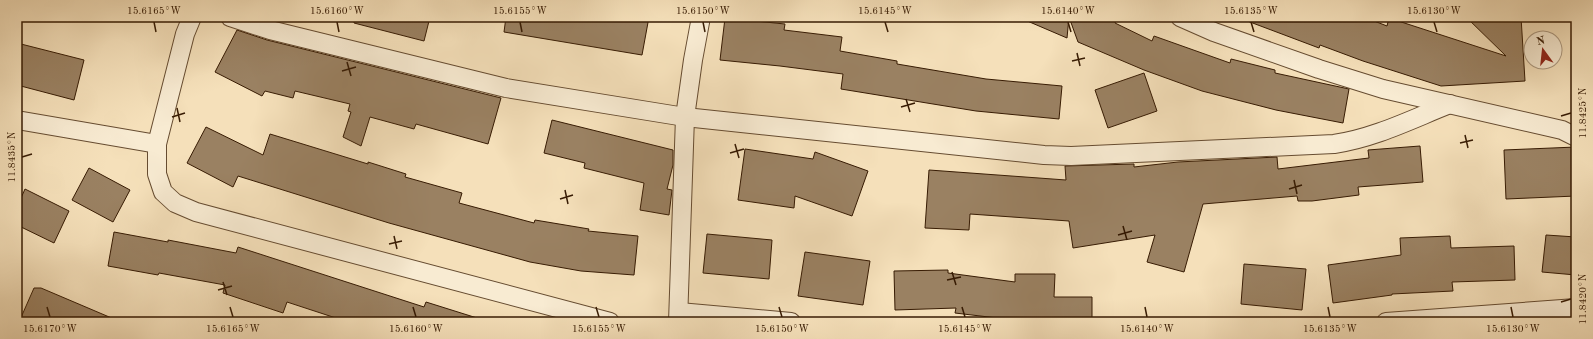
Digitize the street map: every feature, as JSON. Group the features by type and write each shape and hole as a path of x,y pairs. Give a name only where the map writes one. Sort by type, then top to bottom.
{"street":[{"path":"192,17 185,34 157,144 157,174 163,192 175,203 196,212 610,322"},
{"path":"230,17 270,30 506,88 685,117 1044,155 1071,156 1334,144 1353,141 1380,132 1450,104"},
{"path":"701,17 685,117 678,317 790,322"},
{"path":"1180,17 1214,32 1318,69 1383,89 1562,130 1576,138"},
{"path":"17,120 157,144"},
{"path":"1386,322 1576,308"}],"building":[{"path":"354,17 430,17 424,41 354,23"},
{"path":"506,17 649,17 642,55 504,32"},
{"path":"1018,17 1069,17 1067,38"},
{"path":"1069,17 1117,17 1115,23 1152,41 1154,36 1230,63 1231,59 1275,70 1275,73 1349,89 1343,123 1276,110 1202,91 1144,70 1078,42"},
{"path":"1242,17 1364,17 1387,26 1389,18 1506,56 1466,17 1521,17 1523,70 1524,70 1525,81 1441,86 1363,61 1320,45 1319,48 1242,19"},
{"path":"725,18 785,24 784,30 842,37 840,51 897,61 897,64 986,79 1062,86 1059,119 976,111 841,89 843,74 720,60"},
{"path":"237,30 267,40 501,98 488,144 416,124 414,129 370,117 361,146 343,137 351,112 348,111 350,104 295,91 293,98 265,91 262,96 215,72"},
{"path":"17,43 84,60 74,100 17,85"},
{"path":"1144,73 1157,111 1108,128 1095,90"},
{"path":"552,120 673,150 673,165 667,189 672,190 669,215 640,210 644,183 584,168 585,163 544,153"},
{"path":"206,127 263,155 270,134 368,164 368,162 406,174 405,177 462,193 459,203 534,223 535,220 589,229 588,231 638,236 634,275 581,271 530,262 389,223 238,176 233,187 187,163"},
{"path":"1420,146 1423,182 1358,187 1359,195 1312,201 1298,201 1297,196 1203,204 1184,272 1147,262 1155,235 1073,248 1069,221 970,214 969,230 925,228 929,170 1066,180 1065,166 1134,164 1134,167 1178,162 1277,157 1278,169 1369,158 1368,150"},
{"path":"1576,147 1576,196 1506,199 1504,150"},
{"path":"745,149 813,159 815,152 868,171 852,216 795,196 794,208 738,200"},
{"path":"89,168 130,190 113,222 72,200"},
{"path":"25,189 69,211 54,243 17,225 17,207"},
{"path":"114,232 168,242 168,240 236,253 238,247 424,307 426,302 477,318 477,322 348,322 287,302 283,313 223,293 225,285 159,273 158,275 108,266"},
{"path":"707,234 772,240 769,279 703,273"},
{"path":"1546,235 1576,237 1576,275 1542,272"},
{"path":"1450,236 1451,248 1514,246 1515,280 1452,282 1453,291 1392,294 1333,303 1328,265 1401,255 1400,238"},
{"path":"805,252 870,261 863,305 798,296"},
{"path":"1244,264 1306,269 1302,310 1241,304"},
{"path":"948,270 948,273 1015,282 1015,274 1055,274 1054,297 1092,297 1092,322 1014,322 1014,320 955,313 956,308 895,310 894,271"},
{"path":"34,288 41,288 121,322 19,322"}]}
